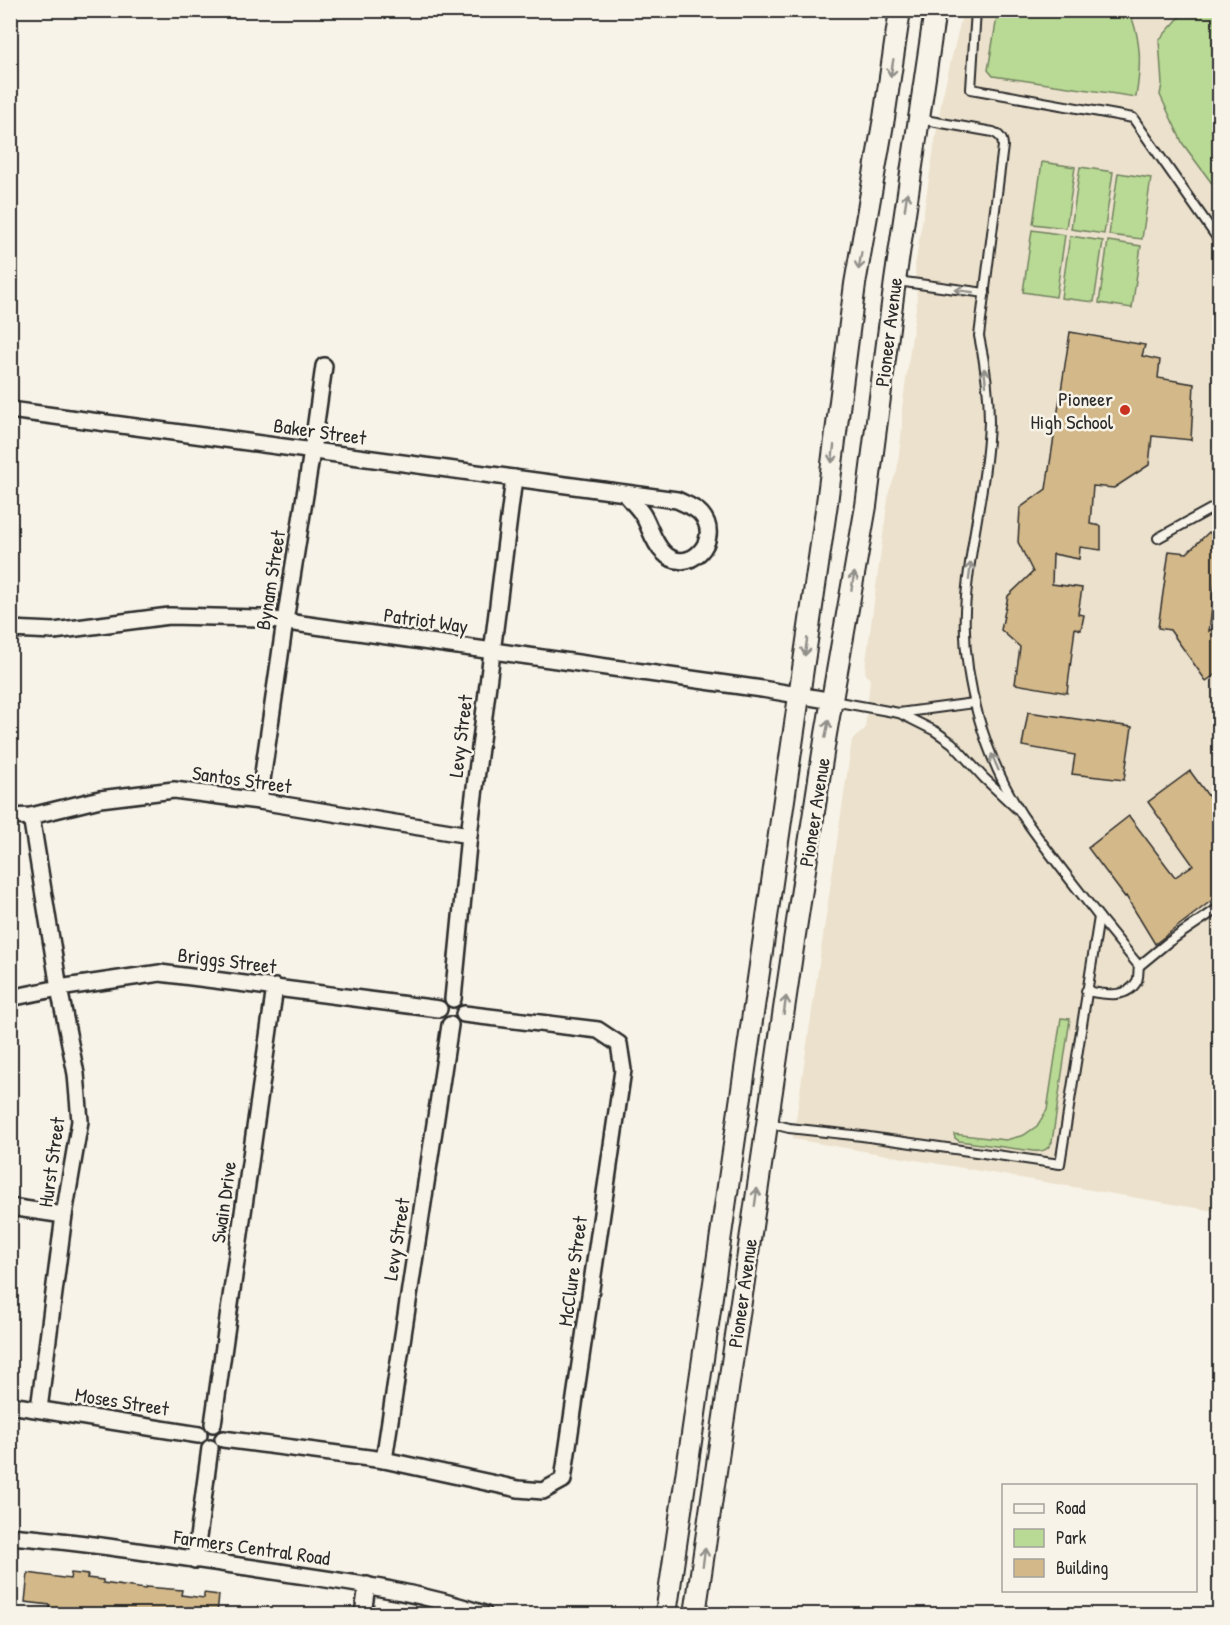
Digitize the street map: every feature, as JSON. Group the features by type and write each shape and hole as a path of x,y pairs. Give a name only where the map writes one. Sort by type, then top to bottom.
{"street":[{"name":"Pioneer Avenue","path":"666,1614 827,503 855,284 900,10"},
{"name":"Pioneer Avenue","path":"695,1614 794,941 826,734 866,506 895,281 935,10"},
{"name":"Bynam Street","path":"259,801 324,366"},
{"name":"Baker Street","path":"10,410 677,500 702,515 708,529 707,542 700,553 688,560 675,560 663,553 643,516 624,493"},
{"name":"Levy Street","path":"453,999 469,836 514,478"},
{"name":"Patriot Way","path":"10,629 54,631 169,616 259,618 833,701"},
{"name":"Santos Street","path":"10,817 32,816 100,800 174,790 259,801 469,836"},
{"name":"Hurst Street","path":"32,816 59,988 76,1074 80,1121 64,1215 39,1409"},
{"name":"Briggs Street","path":"10,998 59,988 160,973 439,1009"},
{"name":"Swain Drive","path":"213,1424 275,987"},
{"path":"453,999 462,1006 464,1014 461,1021 450,1025 440,1017 439,1009 444,1002 453,999"},
{"name":"McClure Street","path":"384,1460 518,1489 543,1491 563,1480 623,1070 619,1044 598,1030 464,1014"},
{"path":"753,1015 762,1030 750,1112 768,1123"},
{"name":"Levy Street","path":"384,1460 450,1025"},
{"path":"10,1207 64,1215"},
{"name":"Moses Street","path":"10,1405 199,1435"},
{"path":"213,1424 223,1431 224,1439 219,1446 207,1448 201,1442 200,1431 205,1425 213,1424"},
{"path":"224,1439 384,1460"},
{"path":"195,1560 210,1448"},
{"name":"Farmers Central Road","path":"10,1536 367,1585 436,1599 484,1614"},
{"path":"363,1614 367,1585"}],"lane":[{"path":"976,10 971,88 1133,118 1220,242"},
{"path":"919,119 993,132 1003,141 979,336 989,421 965,611 974,703 998,770 1022,814 1098,917 1139,966"},
{"path":"895,281 985,293"},
{"path":"1158,538 1220,504"},
{"path":"833,701 898,713 935,731 952,743 1022,814"},
{"path":"898,713 974,703"},
{"path":"1086,992 1114,995 1128,991 1137,980 1139,966 1167,943 1220,907"},
{"path":"768,1123 789,1128 1060,1164 1098,917"}],"shaded area":[{"name":"Pioneer High School","path":"963,11 1219,11 1219,1212 793,1139 852,740 865,729 870,679 865,669 889,491 897,471 902,408 917,300 915,266 942,98"}],"green space":[{"path":"1186,10 1219,11 1219,193 1183,144 1160,95 1162,84 1159,40"},
{"path":"998,11 1129,11 1136,32 1139,53 1136,97 993,76 988,70"},
{"path":"1042,162 1075,167 1066,228 1033,224"},
{"path":"1080,167 1113,172 1104,234 1071,229"},
{"path":"1118,173 1151,178 1142,239 1109,235"},
{"path":"1032,230 1065,235 1056,297 1023,292"},
{"path":"1070,236 1103,241 1094,302 1061,298"},
{"path":"1108,241 1141,246 1132,308 1099,303"},
{"path":"1061,1018 1070,1019 1052,1142 1049,1147 1042,1151 1033,1151 959,1141 955,1138 954,1134 1006,1140 1024,1135 1037,1126 1047,1110"}],"building":[{"path":"1070,332 1145,345 1142,356 1160,360 1158,378 1194,384 1191,440 1152,436 1149,465 1114,488 1093,486 1090,524 1101,526 1101,550 1080,547 1079,559 1053,554 1052,584 1082,588 1078,614 1084,615 1081,630 1075,628 1067,693 1015,684 1020,647 1001,630 1008,596 1033,572 1018,542 1020,508 1046,489"},
{"path":"1209,532 1220,543 1220,574 1216,576 1209,631 1220,623 1220,671 1206,681 1170,630 1158,628 1169,551 1187,553"},
{"path":"1028,712 1132,727 1124,780 1072,774 1075,755 1022,746"},
{"path":"1190,771 1220,812 1220,894 1155,944 1126,896 1088,848 1129,816 1175,877 1193,865 1148,802"},
{"path":"28,1573 70,1579 71,1573 88,1575 87,1578 103,1580 103,1583 145,1589 146,1587 182,1590 181,1595 204,1598 204,1593 219,1595 217,1614 49,1614 50,1605 25,1602"}],"place":[{"name":"Pioneer High School","path":"1125,410"}]}
